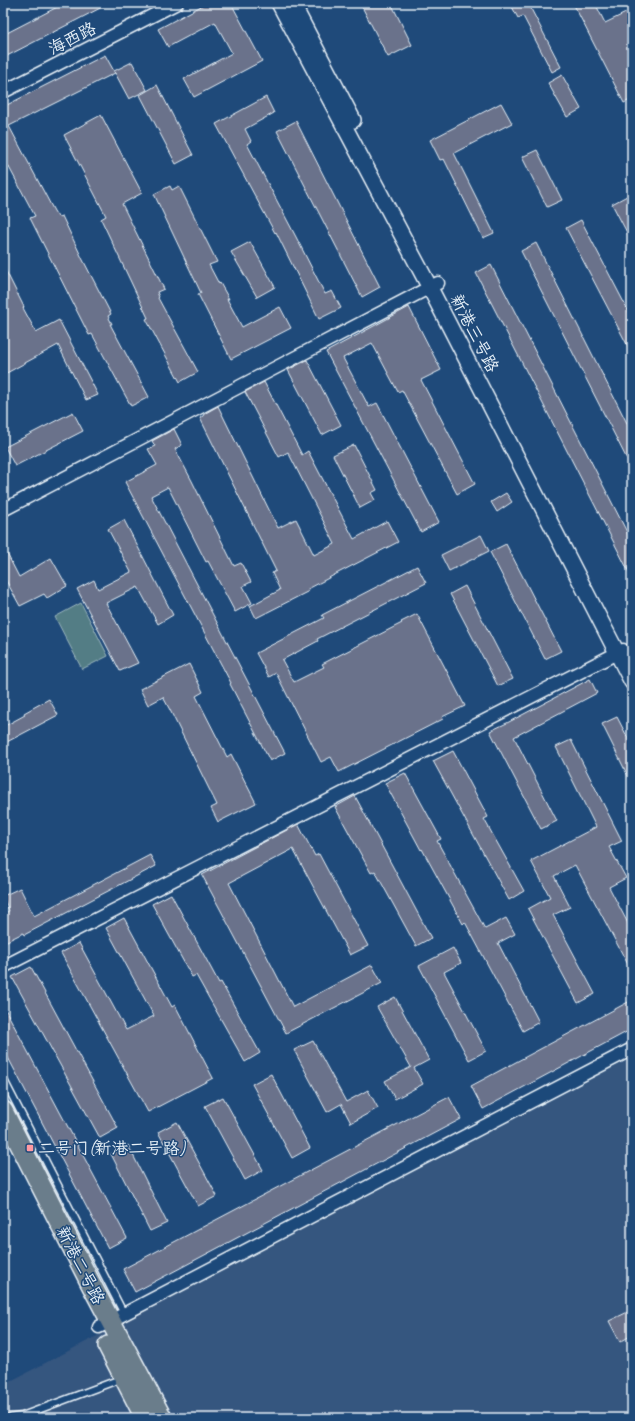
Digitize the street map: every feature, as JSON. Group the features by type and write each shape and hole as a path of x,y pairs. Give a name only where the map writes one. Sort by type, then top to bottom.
{"main road":[{"name":"新港二号路","path":"3,1111 162,1418"},
{"name":"新港二号路","path":"3,1140 111,1321 125,1377 145,1418"}],"street":[{"name":"海西路","path":"3,83 160,3"},
{"name":"海西路","path":"3,92 177,3"},
{"name":"新港三号路","path":"279,3 434,286"},
{"name":"新港三号路","path":"292,3 620,651 632,682"},
{"path":"3,510 434,286"},
{"name":"新港三号路","path":"620,651 632,666"},
{"path":"3,967 620,651"},
{"path":"111,1321 632,1049"}],"lane":[{"path":"3,1078 111,1321"},
{"path":"7,1418 22,1416 125,1377"}],"shaded area":[{"path":"632,1058 632,1418 3,1418 3,1385"}],"green space":[{"path":"81,603 108,656 82,669 55,617"}],"building":[{"path":"65,3 110,3 3,58 3,35"},
{"path":"207,3 231,3 262,61 194,97 184,79 232,53 215,22 168,47 158,29"},
{"path":"360,3 391,3 412,45 388,57"},
{"path":"510,3 528,3 561,67 552,72 523,16 518,18"},
{"path":"573,3 595,3 605,23 632,10 632,99 624,103"},
{"path":"105,55 115,73 9,126 54,211 58,217 62,216 111,314 108,316 112,324 110,324 149,397 131,406 92,334 89,335 30,218 35,216 3,156 3,107"},
{"path":"132,62 147,90 129,99 114,71"},
{"path":"562,75 581,109 567,117 548,83"},
{"path":"157,85 193,155 176,164 140,95"},
{"path":"266,97 274,113 245,129 251,141 247,144 325,294 332,291 341,308 319,319 276,232 275,233 216,124"},
{"path":"501,103 512,123 454,153 494,233 483,238 444,159 440,160 430,140"},
{"path":"101,115 142,193 122,204 164,289 157,292 158,298 198,372 180,382 146,319 148,318 101,219 106,216 64,135"},
{"path":"296,121 380,287 362,297 277,131"},
{"path":"537,150 562,200 547,207 522,157"},
{"path":"170,186 172,190 179,186 217,262 209,265 229,299 227,299 242,327 280,307 291,328 231,359 198,294 201,293 154,194"},
{"path":"627,196 632,206 632,242 612,204"},
{"path":"581,220 632,318 632,354 566,228"},
{"path":"250,242 275,287 257,297 231,252"},
{"path":"536,243 632,433 632,469 521,251"},
{"path":"3,265 36,332 59,320 98,395 86,400 58,345 3,375"},
{"path":"491,265 632,542 632,578 476,273"},
{"path":"409,307 441,370 421,380 475,484 457,494 402,390 398,392 372,343 343,358 369,407 377,403 439,522 421,532 326,352"},
{"path":"307,360 341,425 322,435 288,370"},
{"path":"264,382 302,455 308,451 354,539 387,521 398,542 308,589 309,591 256,618 250,606 280,590 272,573 276,571 200,418 204,414 218,406 278,528 296,519 314,555 335,544 288,452 279,457 245,392"},
{"path":"73,412 83,431 15,466 5,447"},
{"path":"174,429 182,445 175,449 234,566 241,563 251,582 243,586 252,603 235,612 208,561 206,562 168,487 151,496 285,753 270,761 230,684 231,683 125,482 157,465 148,449 155,446 152,441"},
{"path":"354,445 377,490 371,493 375,500 360,508 333,455"},
{"path":"506,493 512,502 497,512 491,502"},
{"path":"124,520 173,615 158,624 138,587 106,603 138,663 120,671 77,589 94,580 98,589 131,572 108,529"},
{"path":"481,535 489,551 449,571 441,555"},
{"path":"506,544 561,651 545,659 490,552"},
{"path":"3,546 19,577 51,558 67,586 47,598 44,594 20,606 3,575"},
{"path":"417,566 426,583 317,639 318,641 282,660 294,682 324,667 322,664 417,614 465,706 442,717 443,719 339,772 331,757 321,762 276,673 269,677 256,653 324,618 322,615"},
{"path":"465,586 513,679 498,686 450,594"},
{"path":"189,664 203,692 196,696 227,757 231,754 256,803 218,822 211,808 217,805 163,697 148,705 140,689"},
{"path":"590,679 597,693 514,737 557,821 541,829 490,731"},
{"path":"49,699 58,715 3,744 3,727"},
{"path":"617,717 632,746 632,784 602,724"},
{"path":"571,740 622,841 609,847 626,878 609,887 632,931 632,972 575,865 554,876 570,907 553,915 595,994 578,1003 528,909 550,897 531,861 596,827 556,747"},
{"path":"453,751 488,817 484,819 524,891 509,900 433,761"},
{"path":"405,773 441,839 437,841 485,929 506,918 515,934 498,943 539,1022 523,1031 465,922 463,924 385,783"},
{"path":"355,796 431,938 416,946 375,871 371,873 335,807"},
{"path":"298,824 315,856 319,854 368,946 350,955 293,849 229,883 293,1007 372,965 382,983 286,1033 202,875"},
{"path":"150,855 156,866 24,935 23,933 3,943 3,914 9,911 3,896 20,888 34,916"},
{"path":"171,894 219,983 221,982 260,1053 245,1062 196,975 192,977 152,904"},
{"path":"124,918 172,1007 175,1005 213,1078 148,1112 61,953 79,943 126,1030 154,1016 106,928"},
{"path":"453,948 461,963 444,972 486,1051 469,1060 419,966"},
{"path":"31,967 118,1128 100,1138 12,977"},
{"path":"395,997 429,1060 414,1068 423,1084 395,1099 385,1081 411,1067 377,1007"},
{"path":"632,1000 632,1029 483,1109 471,1086"},
{"path":"3,1005 127,1238 108,1248 3,1048"},
{"path":"313,1041 346,1102 368,1090 378,1108 351,1123 341,1104 327,1112 294,1050"},
{"path":"271,1074 310,1148 292,1158 252,1084"},
{"path":"223,1097 263,1170 245,1180 205,1106"},
{"path":"449,1097 461,1119 135,1292 123,1269"},
{"path":"177,1122 217,1196 198,1206 158,1132"},
{"path":"128,1145 167,1223 150,1231 111,1154"},
{"path":"632,1310 632,1335 620,1342 609,1321"}],"place":[{"name":"二号门(新港二号路)","path":"30,1148"}]}
